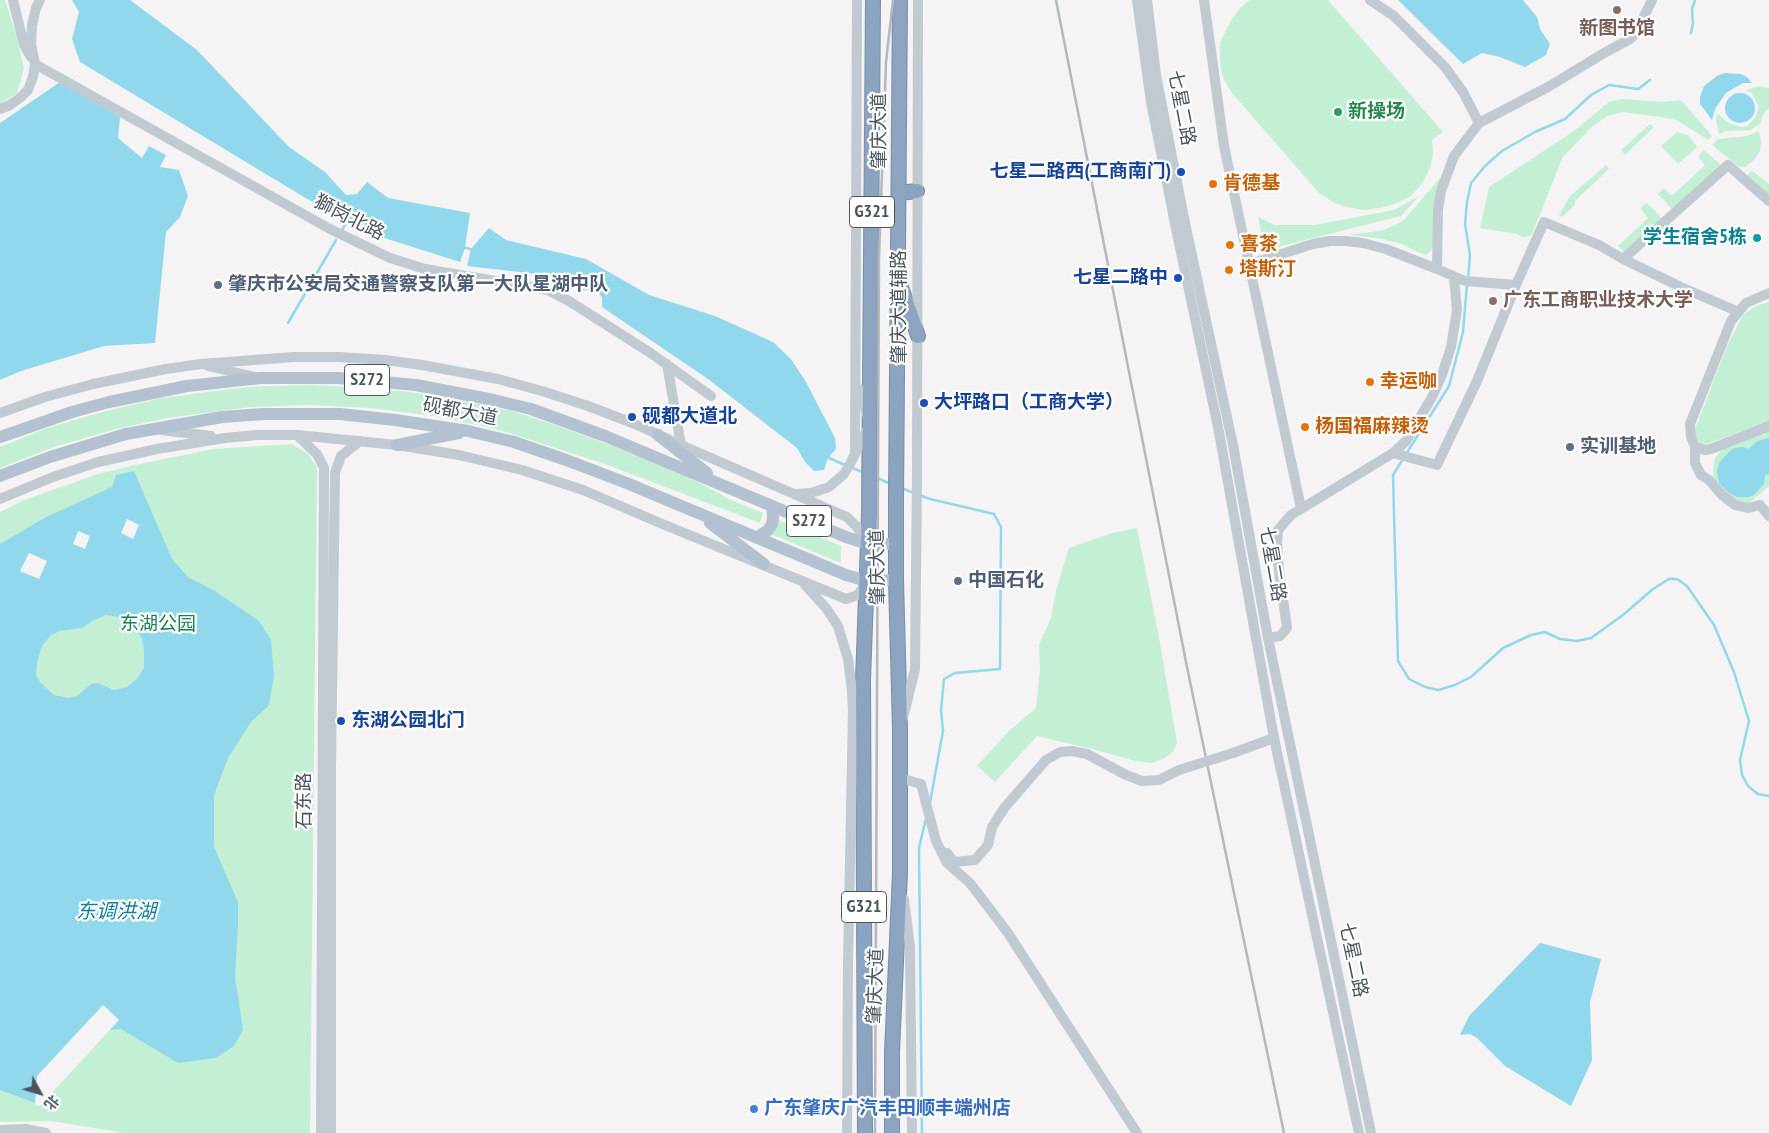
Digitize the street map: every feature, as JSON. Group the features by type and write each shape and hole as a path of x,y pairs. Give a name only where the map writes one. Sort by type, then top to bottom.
{"highway":[{"name":"肇庆大道","path":"865,1133 863,680 870,487 873,0"},
{"name":"肇庆大道","path":"892,1133 892,1052 900,873 896,468 900,0"},
{"path":"898,193 917,192"},
{"path":"898,276 918,336"}],"main road":[{"name":"砚都大道","path":"0,437 64,414 187,386 261,378 338,378 416,385 531,409 605,436 846,537 868,544 896,544"},
{"name":"砚都大道","path":"0,476 50,456 88,444 150,429 222,417 263,414 340,414 395,420 468,431 514,442 569,461 758,537 846,575 867,581 896,580"},
{"path":"398,445 468,431"},
{"path":"658,435 723,485"},
{"path":"758,537 768,530 772,524 772,506"},
{"path":"698,514 764,564"}],"street":[{"path":"13,0 24,45 35,64"},
{"path":"0,109 10,105 28,90 33,77 35,64 31,44 32,25 40,0"},
{"path":"855,453 857,0"},
{"name":"肇庆大道辅路","path":"900,729 914,669 917,510 918,0"},
{"name":"七星二路","path":"1137,0 1151,102 1174,224 1223,426 1274,738 1359,1133"},
{"name":"七星二路","path":"1147,0 1156,75 1223,426 1371,1133"},
{"path":"1204,0 1224,146 1301,508"},
{"path":"1370,0 1394,16 1445,67 1463,92 1479,123"},
{"path":"1437,269 1438,210 1441,191 1454,156 1479,123 1548,87 1630,39 1636,33 1652,0"},
{"name":"獅岗北路","path":"35,64 330,229 390,258 426,269 548,290 577,306 667,364 711,396"},
{"path":"1623,259 1728,165 1769,201"},
{"path":"1393,453 1436,465 1477,381 1516,284 1544,222 1599,246 1683,288 1739,312"},
{"path":"1250,264 1313,244 1346,241 1369,244 1386,249 1464,281 1516,284"},
{"path":"1268,638 1280,636 1287,628 1279,571 1278,530 1284,521 1301,508 1393,453 1406,441 1432,397 1452,347 1457,310 1454,278"},
{"path":"1769,292 1746,303 1731,321 1690,424 1691,437 1695,446 1694,463 1702,475 1735,505 1748,508 1760,505 1769,516"},
{"path":"0,413 46,397 93,384 201,364 294,357 375,360 422,365 498,379 542,391 635,424 847,517 856,526 868,544"},
{"path":"201,364 261,378"},
{"path":"667,364 681,445"},
{"path":"792,494 820,491 829,487 844,474 870,424 856,381"},
{"path":"1695,446 1705,450 1711,449 1769,426"},
{"path":"150,429 225,438"},
{"path":"0,499 54,477 98,462 157,448 257,435 297,435 398,445 460,455 504,466 583,490 846,599 858,595 867,581"},
{"name":"石东路","path":"297,435 317,454 324,468 321,1133"},
{"name":"石东路","path":"331,1133 331,768 335,473 341,456 360,442"},
{"path":"800,580 816,596 838,626 848,659 853,711 847,1133"},
{"path":"863,680 853,711 863,746"},
{"path":"936,841 954,862 975,860 988,845 992,827 1005,807 1046,760 1060,752 1072,751 1087,754 1126,775 1142,781 1159,780 1179,770 1274,738"},
{"path":"900,778 921,784 936,841 947,863 970,883 1024,957 1136,1133"},
{"path":"900,873 910,947 912,1133"},
{"path":"0,1130 25,1130 46,1133"}],"green space":[{"path":"0,0 5,0 24,68 17,93 0,104"},
{"name":"新操场","path":"1250,0 1328,0 1443,132 1432,140 1433,154 1430,168 1423,182 1411,196 1397,203 1364,210 1333,202 1319,193 1232,93 1223,78 1220,62 1220,43 1230,22 1240,8"},
{"path":"1759,86 1769,88 1769,108 1764,113 1760,124 1750,130 1726,131 1719,134 1716,120 1717,113 1727,122 1741,127 1747,126 1755,118 1759,107 1752,93 1745,90"},
{"path":"1622,99 1662,102 1681,100 1712,136 1708,140 1677,120 1623,112 1607,116 1593,126 1562,158 1531,236 1523,237 1517,234 1480,228 1489,187 1574,131 1609,102"},
{"path":"1650,124 1654,127 1625,155 1621,150"},
{"path":"1759,131 1760,151 1755,159 1745,167 1739,167 1712,145 1718,139 1747,136"},
{"path":"1677,132 1688,135 1697,147 1678,164 1661,146"},
{"path":"1704,150 1721,165 1672,209 1658,194 1663,188 1672,196 1705,165 1698,156"},
{"path":"1606,165 1609,169 1575,201 1575,205 1562,217 1559,215 1570,196"},
{"path":"1752,171 1769,184 1769,195 1747,175"},
{"path":"1441,177 1434,204 1433,246 1426,255 1402,244 1383,239 1349,235 1384,230 1403,221"},
{"path":"1419,196 1401,216 1274,248 1267,247 1263,242 1258,217 1275,225 1314,225 1394,210"},
{"path":"1647,203 1663,219 1625,253 1618,246 1648,218 1640,208"},
{"path":"1769,302 1769,421 1707,444 1700,442 1695,437 1696,427 1727,346 1743,315 1756,306"},
{"path":"308,385 376,388 441,396 512,411 612,446 685,475 731,500 763,513 760,523 605,464 500,430 435,416 371,408 310,405 251,407 167,418 116,429 57,446 0,468 0,447 47,428 106,411 162,398 246,387"},
{"path":"1769,430 1769,486 1745,504 1728,497 1714,480 1715,458 1722,449"},
{"name":"东湖公园","path":"292,444 308,454 317,467 310,1133 125,1133 51,1121 0,1122 0,512 24,500 98,474 135,465 214,449"},
{"path":"776,519 841,546 841,563 771,534"},
{"path":"1137,528 1158,632 1177,743 1173,752 1163,759 1152,763 1135,761 1037,736 995,782 977,766 1008,732 1036,708 1040,670 1039,645 1051,618 1056,590 1069,548 1112,533"}],"water":[{"path":"72,0 130,0 197,50 289,147 325,172 346,195 357,194 367,182 388,198 470,213 465,248 460,262 372,234 304,197 80,62 72,39 79,12"},
{"path":"1398,0 1523,0 1537,17 1540,29 1550,44 1546,55 1525,67 1500,57 1482,53 1463,64"},
{"path":"1724,73 1741,74 1752,83 1743,83 1726,93 1715,109 1712,120 1700,104 1700,97 1704,86"},
{"path":"60,82 120,117 118,138 142,158 149,146 166,155 160,167 179,170 188,196 180,217 166,232 155,343 104,346 21,371 0,380 0,123"},
{"path":"1740,93 1751,97 1755,108 1751,119 1740,123 1729,119 1725,108 1729,97"},
{"path":"489,228 506,240 586,259 649,295 715,316 773,342 791,359 806,382 835,438 836,449 828,458 824,470 814,471 805,462 797,448 708,379 602,307 602,298 596,288 581,291 545,275 467,266 471,249"},
{"path":"1768,438 1769,474 1765,475 1764,484 1754,495 1749,497 1737,497 1729,493 1719,483 1717,470 1719,463 1735,448 1742,447 1748,449 1758,441"},
{"name":"东调洪湖","path":"134,471 172,559 188,577 215,591 259,621 271,640 274,675 269,705 251,722 228,758 214,795 214,847 238,902 235,976 243,1030 234,1046 216,1058 178,1063 121,1029 106,1030 38,1104 0,1090 0,544 46,517 112,487 116,475","holes":["106,615 119,617 135,627 142,639 144,668 137,679 127,687 114,690 98,683 91,684 77,696 68,698 54,695 40,682 36,675 37,662 42,646 50,636 59,631 82,628"]},
{"path":"1540,943 1601,959 1590,1002 1592,1060 1571,1106 1505,1066 1477,1038 1470,1034 1460,1035 1469,1016"}],"pier":[{"path":"127,519 139,525 133,539 121,533"},
{"path":"78,531 90,536 85,549 73,544"},
{"path":"29,553 47,561 39,579 20,571"},
{"path":"103,1005 119,1020 40,1106 35,1105 37,1076"}],"waterway":[{"path":"1691,33 1693,23 1692,9 1695,0"},
{"path":"1468,279 1470,255 1465,224 1467,202 1471,183 1485,166 1502,151 1535,132 1565,119 1591,95 1609,85 1638,89 1650,80"},
{"path":"342,230 349,218"},
{"path":"288,323 336,240"},
{"path":"462,247 474,250"},
{"path":"1406,454 1449,386 1463,332 1467,284"},
{"path":"827,457 847,466"},
{"path":"1403,459 1393,475 1398,661 1409,679 1425,687 1438,690 1455,685 1471,677 1503,648 1531,635 1545,632 1560,639 1577,641 1591,638 1623,615 1653,589 1669,579 1677,579 1687,586 1714,625 1734,672 1749,721 1740,760 1742,775 1748,786 1758,794 1769,796"},
{"path":"852,468 865,473"},
{"path":"875,477 891,484"},
{"path":"901,488 914,493"},
{"path":"919,495 994,514 1001,527 1000,669 955,673 944,679 941,710 943,731 930,803"},
{"path":"922,1133 919,848 926,818"}],"railway":[{"path":"875,1133 879,257 886,62 893,0"},
{"path":"1056,0 1187,667 1284,1133"}],"place":[{"name":"新图书馆","path":"1617,10"},
{"name":"新操场","path":"1338,112"},
{"name":"七星二路西(工商南门)","path":"1181,172"},
{"name":"肯德基","path":"1213,184"},
{"name":"学生宿舍5栋","path":"1757,238"},
{"name":"喜茶","path":"1230,245"},
{"name":"塔斯汀","path":"1229,270"},
{"name":"七星二路中","path":"1178,278"},
{"name":"肇庆市公安局交通警察支队第一大队星湖中队","path":"218,285"},
{"name":"广东工商职业技术大学","path":"1493,301"},
{"name":"幸运咖","path":"1370,382"},
{"name":"大坪路口（工商大学）","path":"924,403"},
{"name":"砚都大道北","path":"632,417"},
{"name":"杨国福麻辣烫","path":"1305,427"},
{"name":"实训基地","path":"1570,447"},
{"name":"中国石化","path":"958,581"},
{"name":"东湖公园北门","path":"341,721"},
{"name":"广东肇庆广汽丰田顺丰端州店","path":"754,1109"}]}
